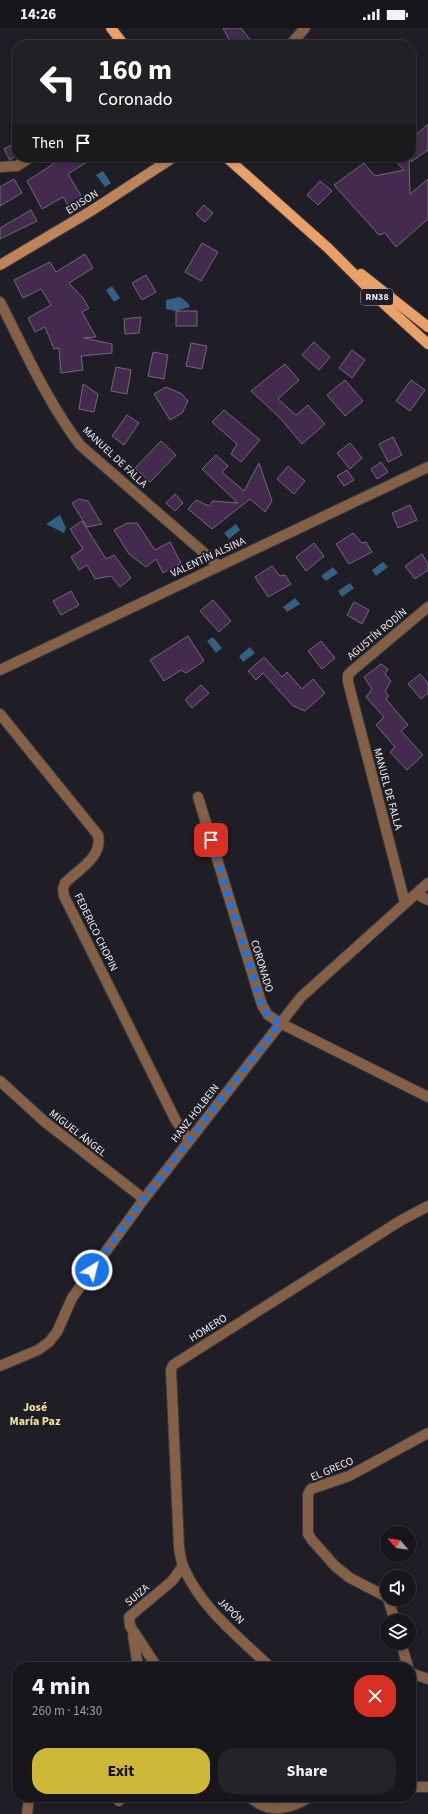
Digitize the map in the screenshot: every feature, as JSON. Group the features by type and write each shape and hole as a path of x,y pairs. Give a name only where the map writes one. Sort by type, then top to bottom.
{"main road":[{"path":"111,28 120,40"},
{"name":"RN38","path":"232,162 328,248 428,328"},
{"name":"RN38","path":"328,248 393,313 428,344"}],"street":[{"path":"294,40 305,28"},
{"path":"0,167 17,166 23,162"},
{"name":"EDISON","path":"0,265 92,211 166,162"},
{"name":"MANUEL DE FALLA","path":"0,302 48,396 65,426 80,445 218,565"},
{"name":"VALENTÍN ALSINA","path":"0,670 218,565 428,468"},
{"name":"AGUSTÍN RODÍN","path":"348,682 348,675 353,670 428,607"},
{"name":"MANUEL DE FALLA","path":"348,682 405,902"},
{"name":"FEDERICO CHOPIN","path":"0,714 98,835 98,848 94,856 65,883 63,889 64,896 176,1121 189,1140"},
{"name":"CORONADO","path":"198,797 262,1005 268,1015 280,1023 428,1097"},
{"name":"HANZ HOLBEIN","path":"0,1366 38,1350 49,1342 57,1332 72,1298 144,1199 280,1023 310,988 428,883"},
{"path":"416,894 428,900"},
{"name":"MIGUEL ÁNGEL","path":"0,1081 44,1122 144,1199"},
{"name":"HOMERO","path":"183,1566 179,1547 171,1370 173,1365 400,1221 428,1206"},
{"name":"EL GRECO","path":"380,1594 350,1578 335,1566 312,1540 308,1534 308,1494 312,1489 349,1476 428,1433"},
{"name":"SUIZA","path":"132,1629 128,1622 129,1617 172,1581 183,1566"},
{"name":"JAPÓN","path":"183,1566 194,1588 204,1601 265,1662"},
{"path":"132,1629 137,1662"},
{"path":"132,1629 154,1662"},
{"path":"403,1650 407,1662"},
{"path":"416,1675 428,1679"},
{"path":"416,1787 428,1787"},
{"path":"27,1814 28,1802"},
{"path":"254,1802 261,1809 269,1811 290,1809 302,1802"}],"water":[{"path":"103,171 111,183 105,187 96,175"},
{"path":"112,286 120,298 114,302 106,290"},
{"path":"180,297 187,302 190,307 176,311 166,309 166,300"},
{"path":"60,515 66,528 64,533 46,524"},
{"path":"236,524 240,530 229,539 224,533"},
{"path":"383,562 388,567 376,576 372,570"},
{"path":"333,567 338,573 326,581 321,576"},
{"path":"350,583 354,588 342,597 338,591"},
{"path":"295,598 300,604 287,612 283,607"},
{"path":"213,637 222,648 216,653 207,641"},
{"path":"250,647 255,653 243,662 239,656"}],"building":[{"path":"223,28 241,28 250,40 229,40"},
{"path":"428,124 428,150 416,158 416,135"},
{"path":"12,145 12,159 10,160 4,149"},
{"path":"56,162 87,162 68,174 83,199 69,207 63,197 42,209 27,181"},
{"path":"396,162 409,162 410,194 428,179 428,219 396,247 385,233 379,235 334,185 364,163 375,176 404,170"},
{"path":"14,179 22,193 0,206 0,187"},
{"path":"320,181 332,191 318,205 307,195"},
{"path":"204,205 213,213 205,222 196,214"},
{"path":"31,210 37,221 0,239 0,228"},
{"path":"202,243 218,252 201,281 185,272"},
{"path":"85,254 93,268 69,283 83,298 89,308 82,312 96,337 84,338 112,344 112,353 81,356 83,370 61,373 59,348 54,349 45,327 35,332 28,318 51,305 41,289 23,298 14,280 50,262 56,272"},
{"path":"146,275 156,292 142,300 132,283"},
{"path":"176,311 197,311 197,326 176,326"},
{"path":"141,317 139,333 125,334 124,319"},
{"path":"314,342 330,357 319,370 302,355"},
{"path":"191,343 207,346 202,369 186,366"},
{"path":"352,350 365,360 352,378 339,368"},
{"path":"153,352 168,355 164,379 148,376"},
{"path":"285,364 299,380 278,399 296,415 308,405 325,424 302,444 280,418 251,391"},
{"path":"116,367 131,370 127,394 111,391"},
{"path":"345,380 363,401 345,416 327,395"},
{"path":"411,380 425,390 410,411 396,401"},
{"path":"83,384 98,394 94,412 79,409"},
{"path":"166,387 182,394 188,401 182,413 170,420 154,394"},
{"path":"224,410 260,440 241,462 231,454 237,444 212,422"},
{"path":"127,415 139,423 124,445 112,436"},
{"path":"393,437 402,455 388,462 379,444"},
{"path":"161,441 176,455 150,482 135,468"},
{"path":"350,443 362,458 350,469 337,453"},
{"path":"216,455 228,466 222,472 244,491 259,463 272,501 265,512 250,499 212,529 188,509 196,500 209,506 213,501 238,503 202,469"},
{"path":"381,462 388,472 377,479 371,469"},
{"path":"288,466 305,481 294,494 277,479"},
{"path":"347,470 354,480 344,486 337,476"},
{"path":"175,494 183,503 175,511 166,503"},
{"path":"79,499 88,501 102,524 87,527 72,503"},
{"path":"410,505 417,520 398,528 392,513"},
{"path":"82,521 106,559 114,555 131,578 120,587 111,576 95,579 87,565 79,570 71,557 83,549 70,529"},
{"path":"127,523 137,523 155,550 170,542 181,563 163,573 156,559 146,567 129,554 114,530"},
{"path":"353,533 362,543 366,542 372,552 349,564 336,544"},
{"path":"314,543 324,556 306,571 296,557"},
{"path":"422,554 428,564 428,570 415,579 405,566"},
{"path":"272,566 280,576 285,575 291,584 268,597 255,577"},
{"path":"71,591 79,605 61,615 53,601"},
{"path":"213,600 231,621 219,632 200,611"},
{"path":"354,602 369,610 362,624 347,615"},
{"path":"188,636 204,661 186,673 181,670 164,681 150,660"},
{"path":"321,641 335,658 322,669 308,651"},
{"path":"264,657 282,677 287,672 302,689 313,679 325,693 305,711 293,706 263,673 256,680 248,671"},
{"path":"381,664 388,669 385,674 391,681 385,691 389,696 386,699 408,725 401,731 423,755 407,770 390,752 395,747 376,725 384,717 366,697 372,689 364,677"},
{"path":"420,674 428,683 428,693 421,699 408,684"},
{"path":"201,685 209,693 192,708 185,700"}],"district":[{"name":"José María Paz","path":"35,1414"}],"route":[{"path":"92,1270 144,1199 280,1023 268,1015 262,1005 211,840"}]}
